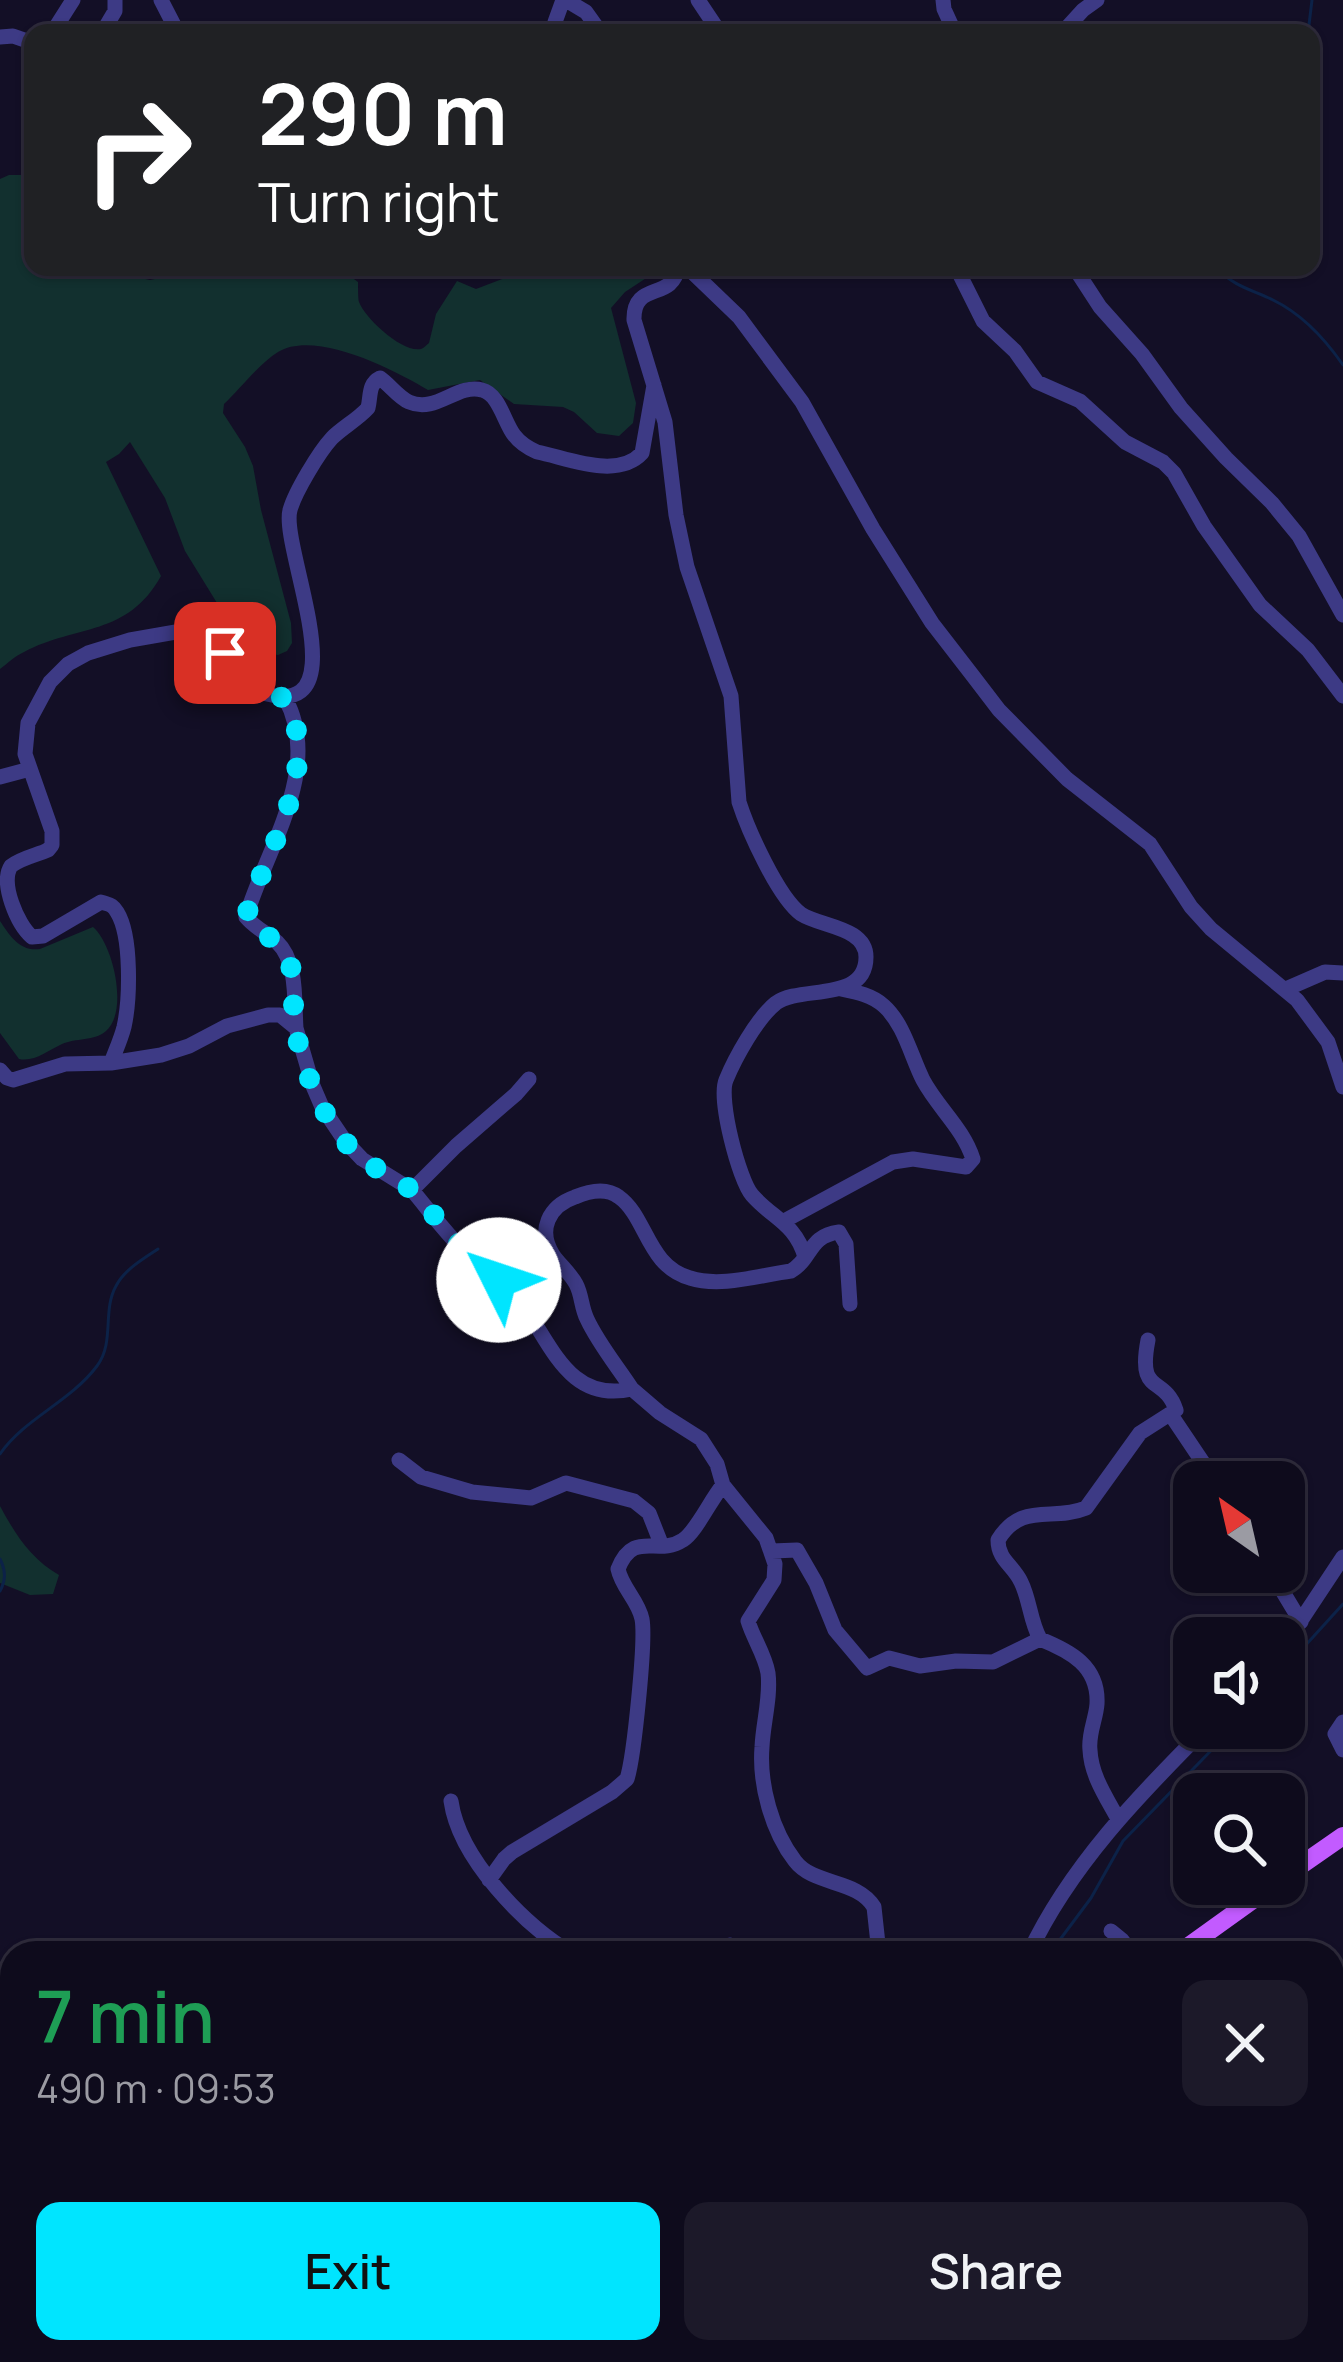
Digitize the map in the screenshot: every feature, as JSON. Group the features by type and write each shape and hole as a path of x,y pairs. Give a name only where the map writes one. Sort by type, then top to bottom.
{"main road":[{"path":"1305,1862 1343,1836"},
{"path":"1196,1941 1246,1905"}],"street":[{"path":"565,0 586,12 595,24"},
{"path":"1070,24 1096,0"},
{"path":"676,276 670,285 640,298 634,305 634,320 665,422 687,567 731,696 744,818 792,906 818,924 854,935 866,956 855,980 841,989 786,996 772,1006 723,1087 747,1188 784,1221 806,1257"},
{"path":"696,276 739,317 802,402 873,530 932,623 999,710 1067,779 1150,844 1211,929 1286,989 1328,1042 1343,1088"},
{"path":"960,276 983,321 1015,351 1037,382 1080,401 1125,442 1174,473 1204,526 1260,605 1308,650 1343,696"},
{"path":"1079,276 1181,408 1299,536 1343,615"},
{"path":"111,1064 125,1025 128,975 126,940 118,914 101,902 93,904 43,936 32,937 23,929 5,891 9,868 48,850 53,838 25,754 28,723 50,682 88,653 130,640 210,626 249,688 285,698 309,683 313,642 290,537 290,511 329,442 368,408 371,385 380,378 406,401 422,405 478,389 487,392 513,434 528,448 610,467 623,466 642,453 654,385"},
{"path":"285,698 296,741 294,788 246,917 279,944 291,965 296,1028 322,1107 362,1159 412,1190 460,1248 519,1300 568,1370 598,1391 632,1389"},
{"path":"0,777 30,769"},
{"path":"1286,989 1324,972 1343,973"},
{"path":"784,1221 893,1162 913,1159 966,1167 973,1159 958,1127 926,1086 894,1017 864,994 841,989"},
{"path":"0,1070 13,1080 65,1064 111,1064 161,1055 227,1026 268,1015 280,1015 296,1028"},
{"path":"412,1190 529,1079"},
{"path":"850,1304 846,1244 835,1232 810,1246 801,1265 791,1270 713,1281 676,1273 655,1252 630,1209 614,1192 601,1190 563,1202 546,1221 547,1244 574,1279 586,1318 632,1389 701,1439 717,1463 722,1485 759,1526 772,1551 774,1580 748,1621 768,1674 761,1760 769,1809 797,1864 870,1900 878,1941"},
{"path":"1118,1819 1100,1786 1090,1751 1097,1703 1092,1677 1071,1651 1040,1639 1022,1583 997,1549 998,1540 1015,1520 1086,1508 1140,1433 1176,1410 1144,1371 1148,1340"},
{"path":"1171,1415 1202,1461"},
{"path":"399,1460 422,1477 472,1492 531,1498 566,1483 634,1501 649,1513 662,1546"},
{"path":"489,1880 512,1852 627,1779 643,1629 636,1600 618,1569 636,1547 682,1541 722,1485"},
{"path":"772,1551 797,1550 835,1630 867,1667 890,1658 920,1666 993,1662 1040,1639"},
{"path":"1304,1617 1343,1557"},
{"path":"1343,1722 1334,1734 1343,1750"},
{"path":"1035,1941 1052,1909 1118,1819 1186,1749"},
{"path":"451,1801 462,1835 489,1880 556,1941"},
{"path":"1111,1931 1123,1941"}],"green space":[{"path":"24,175 24,276 150,280 169,276 350,276 358,282 359,302 376,325 413,349 429,343 436,314 457,281 476,289 510,276 649,276 611,308 636,403 633,423 619,436 597,433 563,407 514,404 480,380 428,390 376,363 333,349 312,345 278,352 224,404 223,413 253,466 291,623 292,643 287,651 266,653 217,603 185,551 165,498 130,442 106,462 161,576 133,610 44,643 0,669 0,179"},
{"path":"0,921 16,942 33,949 93,927 107,948 116,978 116,1009 106,1031 19,1059 0,1033"},
{"path":"0,1506 25,1545 59,1575 53,1594 30,1595 0,1583"}],"waterway":[{"path":"1309,24 1312,0"},
{"path":"1227,276 1294,312 1343,365"},
{"path":"0,1454 97,1366 106,1347 116,1286 158,1249"},
{"path":"0,1559 4,1575 0,1591"},
{"path":"1305,1646 1343,1604"},
{"path":"1059,1941 1091,1898 1123,1841 1213,1749"}],"route":[{"path":"225,653 249,688 285,698 292,711 294,788 246,917 279,944 291,965 296,1028 322,1107 362,1159 412,1190 460,1248 499,1280"}]}
